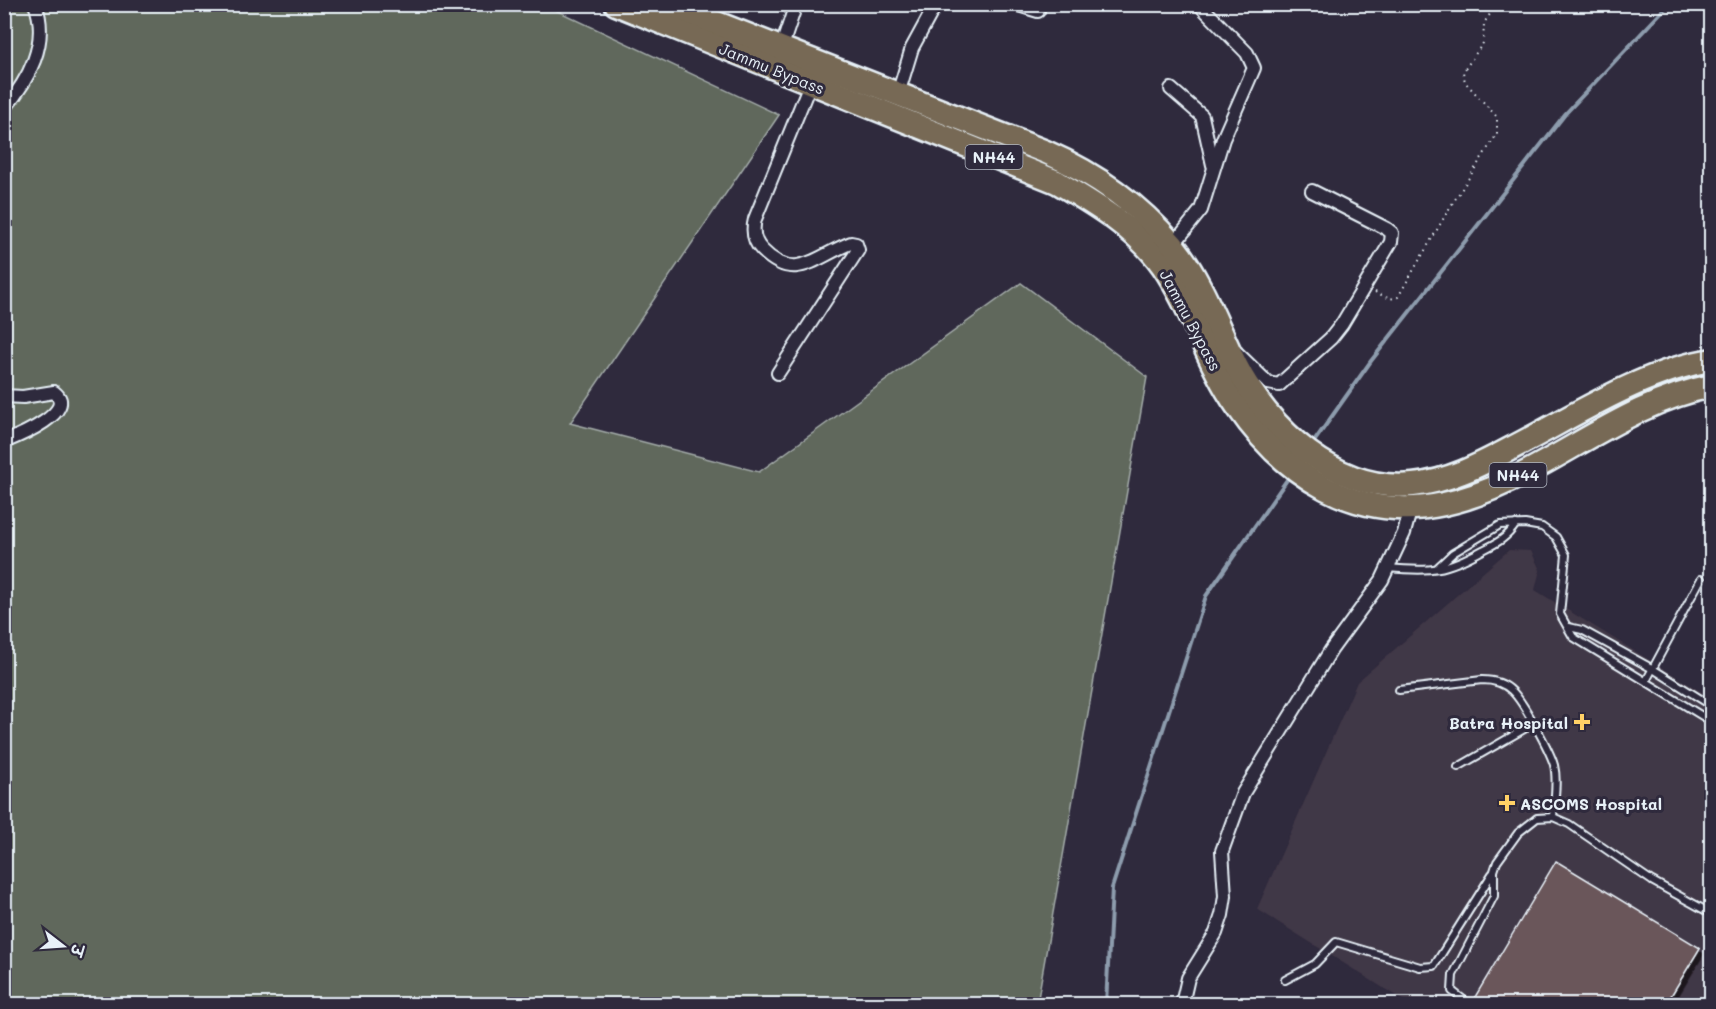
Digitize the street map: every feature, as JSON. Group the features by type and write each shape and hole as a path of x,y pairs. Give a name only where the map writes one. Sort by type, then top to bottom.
{"highway":[{"name":"Jammu Bypass","path":"616,4 1057,182 1121,224 1161,264 1236,405 1265,441 1290,466 1315,485 1356,500 1411,509 1444,504 1481,492 1652,403 1712,386"},
{"name":"Jammu Bypass","path":"668,4 1075,165 1113,190 1173,245 1189,270 1252,391 1278,422 1311,454 1332,468 1372,484 1414,485 1443,479 1490,459 1664,370 1712,360"},
{"path":"705,4 729,28"}],"street":[{"path":"4,109 23,85 36,54 40,31 39,15 34,4"},
{"path":"898,94 912,48 936,4"},
{"path":"1015,4 1038,11"},
{"path":"1173,245 1201,210 1223,139 1254,68 1247,53 1199,4"},
{"path":"781,49 798,5"},
{"path":"778,374 858,250 856,244 851,243 798,267 785,267 760,248 754,235 755,219 810,84"},
{"path":"1171,89 1202,116 1214,169"},
{"path":"1227,345 1241,354 1268,383 1279,385 1331,338 1392,242 1392,233 1312,191"},
{"path":"4,396 23,397 54,392 60,396 62,402 59,410 49,418 22,435 4,442"},
{"path":"1182,1005 1188,978 1216,933 1222,915 1225,896 1222,851 1244,793 1325,659 1388,568 1404,533 1411,509 1414,485"}],"lane":[{"path":"1388,568 1419,571 1452,567 1504,539 1515,524"},
{"path":"1438,567 1453,553 1500,525 1542,527 1556,537 1564,549 1567,561 1560,614 1569,627 1571,635 1712,722"},
{"path":"1646,681 1701,579"},
{"path":"1569,627 1582,630 1653,669 1712,706"},
{"path":"1399,690 1482,680 1496,681 1513,692 1554,765 1556,790 1553,817"},
{"path":"1458,767 1533,724"},
{"path":"1285,980 1315,964 1336,942 1420,967 1434,966 1494,871 1502,854 1518,833 1537,818 1553,817 1569,824 1652,881 1712,914"},
{"path":"1469,1005 1456,996 1451,980 1494,896 1494,871"}],"path":[{"path":"1365,287 1387,298 1398,297 1449,209 1494,141 1498,129 1497,117 1465,82 1463,72 1483,43 1484,23 1497,4"}],"shaded area":[{"path":"5,5 545,5 779,115 570,423 759,472 1021,283 1147,377 1037,1004 5,1004"},
{"name":"ASCOMS Hospital","path":"1509,550 1531,551 1540,570 1535,590 1711,698 1711,1004 1409,1004 1257,909 1357,682"}],"building":[{"path":"1556,861 1700,948 1666,1004 1487,1004 1475,997"}],"waterway":[{"path":"1311,446 1371,361 1566,113 1669,4"},
{"path":"1106,1004 1112,888 1206,596 1291,474"}],"place":[{"name":"Batra Hospital","path":"1582,722"},
{"name":"ASCOMS Hospital","path":"1507,803"}]}
